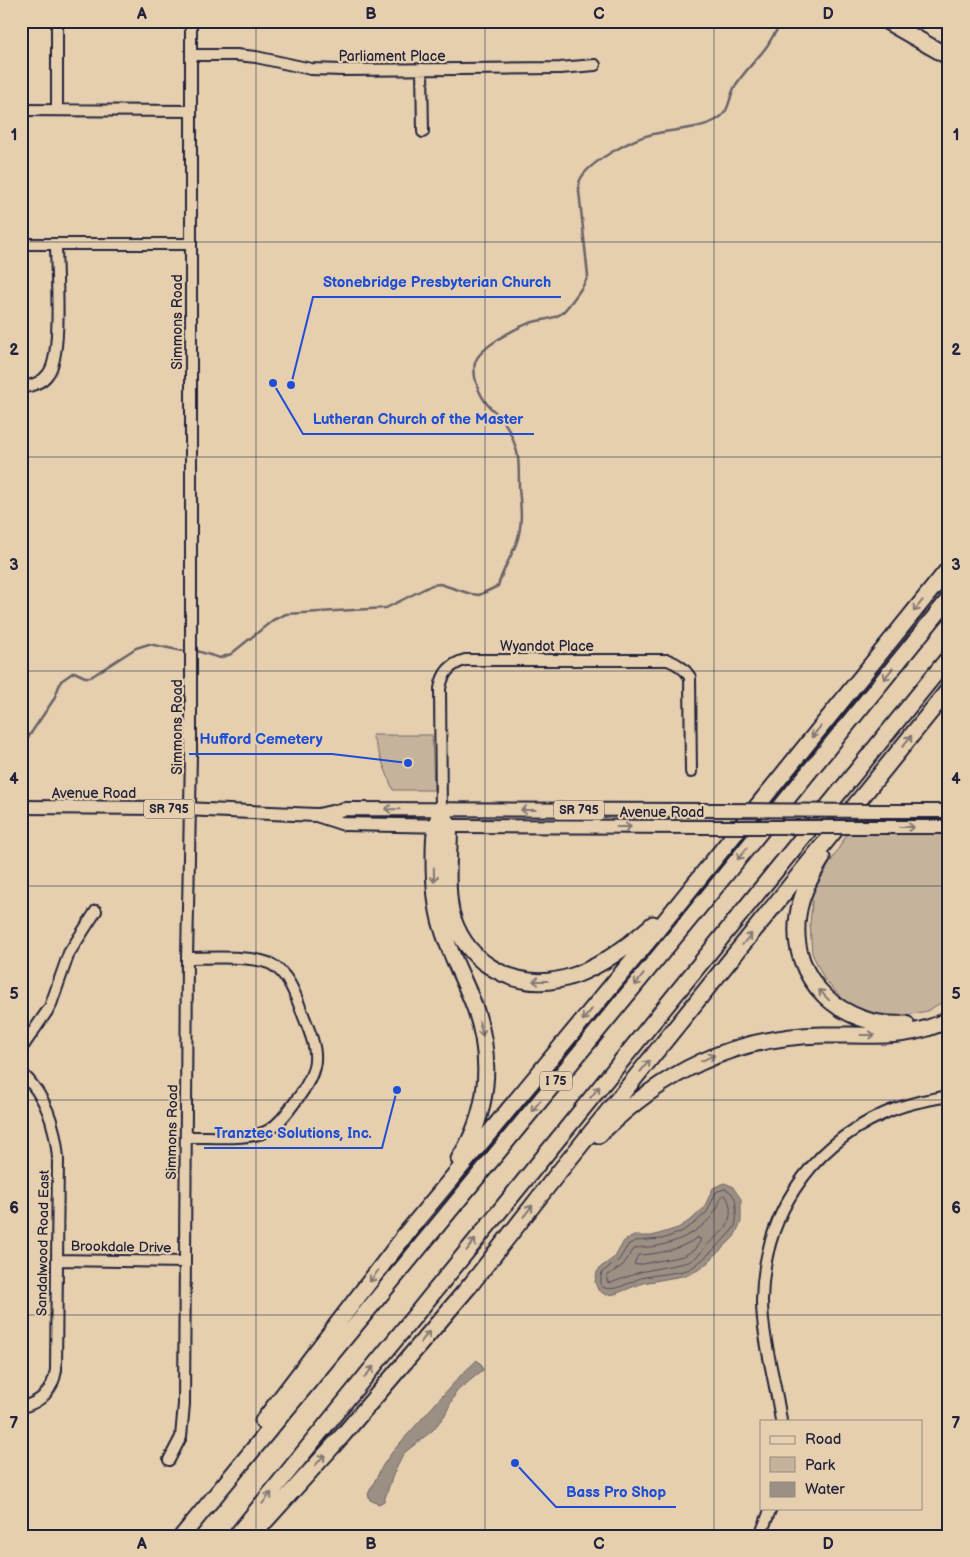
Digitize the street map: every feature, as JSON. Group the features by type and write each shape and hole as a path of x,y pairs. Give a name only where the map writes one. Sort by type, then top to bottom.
{"highway":[{"path":"886,21 949,57"},
{"path":"403,1238 655,933 949,568"},
{"name":"I 75","path":"186,1530 686,923 949,598"},
{"name":"I 75","path":"236,1536 949,657"},
{"path":"252,1536 342,1436 472,1283 559,1172 949,689"},
{"path":"877,779 822,858 804,891 797,928 800,953 810,976 822,992 835,1005 857,1018 882,1024 910,1023 929,1019 949,1008"},
{"path":"441,810 449,895 456,925 468,947 476,956 496,971 508,976 526,981 544,982 557,981 582,973 634,940 683,896"},
{"path":"186,1530 203,1500 403,1238 463,1153 479,1118 486,1082 486,1063 480,1026 444,935 434,889 442,826"},
{"path":"559,1172 604,1130 652,1090 695,1064 718,1054 766,1040 791,1036 906,1033 930,1027 949,1018"}],"main road":[{"name":"Avenue Road","path":"21,807 189,809 316,815 345,809 949,811"},
{"name":"Avenue Road","path":"316,815 344,824 442,826 949,827"}],"street":[{"path":"57,21 57,110"},
{"name":"Simmons Road","path":"169,1460 181,1437 184,1404 187,958 191,755 191,21"},
{"name":"Parliament Place","path":"191,55 256,57 311,69 560,68 595,65"},
{"path":"422,69 423,132"},
{"path":"21,110 191,111"},
{"path":"21,244 191,244"},
{"path":"21,388 29,387 41,381 48,375 54,363 57,317 56,244"},
{"name":"Wyandot Place","path":"441,810 441,680 452,665 465,660 668,660 676,663 690,677 691,772"},
{"path":"21,1049 50,1007 69,953 96,911"},
{"path":"186,1137 250,1136 269,1130 284,1117 306,1088 314,1073 316,1059 312,1038 295,994 286,978 276,968 257,960 187,958"},
{"name":"Sandalwood Road East","path":"21,1072 39,1092 50,1114 54,1126 58,1158 55,1376 50,1388 42,1398 30,1405 21,1407"},
{"path":"781,1420 762,1302 767,1256 773,1234 783,1210 795,1188 811,1167 829,1148 857,1127 884,1113 914,1102 949,1096"},
{"name":"Brookdale Drive","path":"57,1260 185,1262"},
{"path":"760,1536 771,1510"}],"green space":[{"path":"372,735 432,735 434,790 393,790"},
{"path":"949,832 949,998 927,1011 898,1017 870,1013 844,1000 824,979 812,953 810,924 813,892 847,834"}],"water":[{"path":"724,1183 732,1186 741,1199 741,1222 734,1237 702,1268 688,1275 643,1283 615,1294 606,1295 598,1290 595,1282 597,1272 615,1257 624,1241 634,1236 652,1236 678,1228 704,1208 713,1188"},
{"path":"477,1360 482,1365 483,1370 456,1392 445,1415 433,1430 404,1453 393,1475 384,1501 379,1504 370,1500 368,1494 383,1465 393,1451 460,1376"}],"waterway":[{"path":"197,651 220,658 231,654 273,620 286,614 386,608 432,585 440,584 479,595 498,586 520,530 521,509 518,457 516,447 507,427 479,391 474,374 475,363 478,357 491,344 527,324 552,318 562,313 583,285 588,276 579,188 580,180 585,173 612,152 635,140 661,132 701,126 721,117 726,110 737,82 767,46 784,21"},
{"path":"21,748 54,699 61,681 74,672 85,677 91,677 136,648 149,644 183,651"}],"place":[{"name":"Lutheran Church of the Master","path":"273,383"},
{"name":"Stonebridge Presbyterian Church","path":"291,385"},
{"name":"Hufford Cemetery","path":"408,763"},
{"name":"Tranztec Solutions, Inc.","path":"397,1090"},
{"name":"Bass Pro Shop","path":"515,1463"}]}
